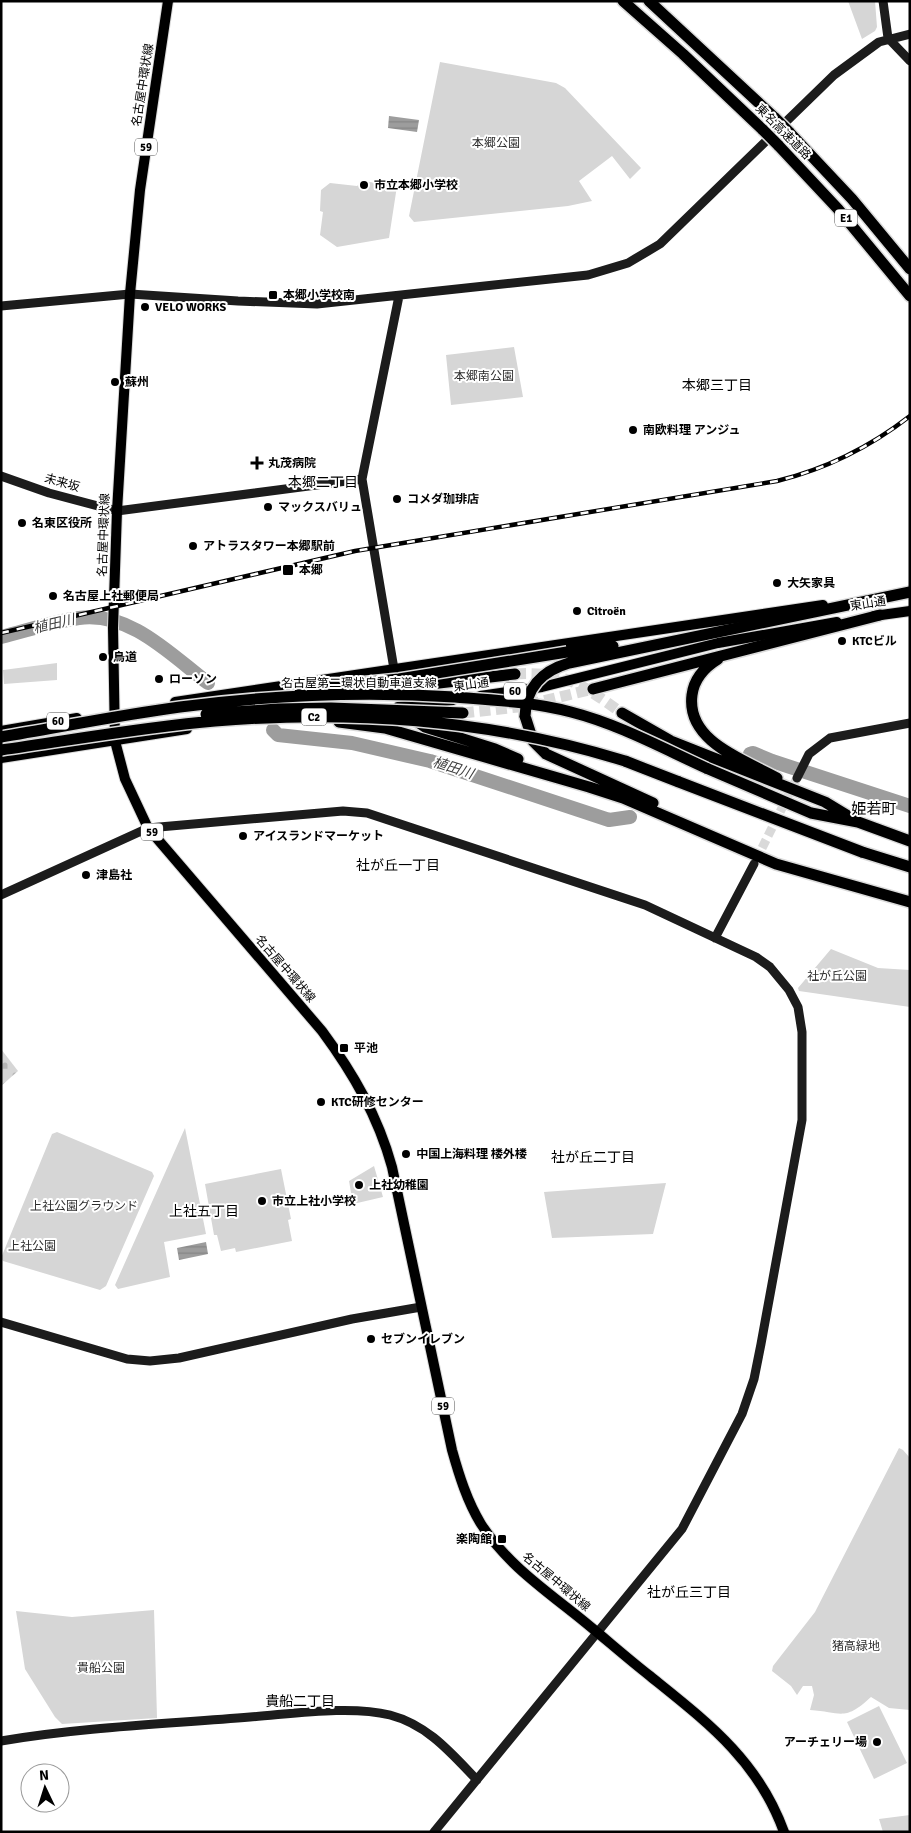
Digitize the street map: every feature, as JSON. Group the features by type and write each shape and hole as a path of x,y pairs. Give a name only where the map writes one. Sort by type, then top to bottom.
{"highway":[{"name":"東名高速道路","path":"623,1 683,54 778,145 838,209 910,296"},
{"name":"東名高速道路","path":"649,1 789,132 852,199 910,269"},
{"path":"180,707 276,692 568,657 682,638 910,592"},
{"path":"593,689 880,615"},
{"path":"738,651 713,662 698,679 692,698 693,712 698,725 717,746 810,796"},
{"path":"568,657 535,682 527,697 525,716 532,741 546,754 566,765 628,790 698,829"},
{"path":"305,683 422,686 515,674"},
{"name":"名古屋第二環状自動車道支線","path":"1,737 180,707 276,697 344,694 409,695 506,701 552,708 596,720 811,814 858,822"},
{"path":"404,706 415,720 425,727 495,749 563,779"},
{"path":"49,743 161,721 255,710 331,708 463,713"},
{"path":"622,713 671,741 825,802 858,822 910,841"},
{"path":"267,717 362,724 385,728 563,779 624,798 776,864 910,902"},
{"name":"C2","path":"1,750 214,721 284,717 343,717 437,723 543,740 625,761 862,852 910,866"}],"main road":[{"name":"名古屋中環状線","path":"168,1 140,190 130,294 116,511 114,619 115,741 125,779 148,828 322,1031 343,1059 362,1091 383,1134 390,1159 452,1450 462,1484 481,1523 504,1554 524,1573 716,1730 748,1765 762,1784 784,1832"},
{"name":"東山通","path":"1,731 394,669 910,592"},
{"name":"東山通","path":"1,758 267,717 404,706 542,687 718,643 910,610"}],"street":[{"path":"883,1 888,38 910,61"},
{"path":"1,306 130,294 302,304 399,296 588,275 628,263 660,244 687,220 834,75 879,42 888,38 910,34"},
{"path":"394,669 362,480 399,296"},
{"name":"未来坂","path":"1,476 49,493 116,511"},
{"path":"116,511 362,480"},
{"path":"797,778 802,766 814,748 830,738 910,723"},
{"path":"1,895 148,828 343,811 367,813 645,905 715,938 770,967 789,990 798,1008 802,1032 802,1120 761,1344 747,1403 682,1529 434,1832"},
{"path":"715,938 754,864"},
{"path":"1,1322 126,1359 150,1361 179,1358 352,1319 421,1308"},
{"path":"1,1741 54,1732 342,1710 390,1715 419,1726 437,1738 476,1780"}],"green space":[{"path":"848,1 875,1 877,27 875,31 862,39"},
{"name":"本郷公園","path":"440,62 556,83 565,88 641,168 630,179 612,156 579,181 592,201 568,206 414,222 409,216"},
{"path":"363,181 397,186 389,238 337,247 320,235 323,212 320,211 321,190 330,183 357,186"},
{"name":"本郷南公園","path":"514,347 523,397 451,405 446,355"},
{"path":"57,663 57,680 4,684 3,670"},
{"name":"社が丘公園","path":"831,949 878,968 910,970 910,1007 799,991 798,988"},
{"path":"1,1049 18,1071 1,1086"},
{"path":"185,1128 206,1234 164,1242 170,1277 118,1289 115,1285"},
{"name":"上社公園","path":"57,1132 152,1172 154,1176 106,1286 100,1290 3,1261 1,1258 52,1134"},
{"path":"374,1166 383,1197 353,1204 349,1181"},
{"path":"281,1169 291,1219 288,1220 292,1241 236,1252 235,1248 221,1251 217,1235 214,1235 205,1184"},
{"path":"666,1183 653,1234 552,1238 544,1192"},
{"name":"猪高緑地","path":"899,1448 910,1458 910,1710 889,1708 871,1697 855,1710 848,1713 810,1710 814,1695 812,1686 803,1686 797,1695 791,1686 772,1671 773,1666 815,1612"},
{"name":"貴船公園","path":"154,1610 157,1718 62,1724 55,1717 25,1669 16,1611 72,1617"},
{"name":"アーチェリー場","path":"879,1706 907,1763 874,1779 847,1722"},
{"path":"910,1815 910,1832 883,1832 879,1819"}],"shaded area":[{"path":"389,116 419,120 417,132 388,128"},
{"path":"206,1242 208,1254 179,1260 177,1248"}],"waterway":[{"name":"植田川","path":"1,637 79,618 98,618 115,621 149,637 208,683"},
{"name":"植田川","path":"273,730 278,735 352,743 430,761 609,820 630,817"},
{"name":"植田川","path":"750,754 753,753 772,761 910,806"}],"tunnel":[{"path":"515,674 548,675 573,682 622,713"},
{"path":"463,713 518,707 593,689"},
{"path":"756,860 797,778"}],"railway":[{"path":"1,633 355,551 777,481 813,470 847,456 879,438 910,416"}],"place":[{"name":"市立本郷小学校","path":"364,185"},
{"name":"本郷小学校南","path":"273,295"},
{"name":"VELO WORKS","path":"145,307"},
{"name":"蘇州","path":"115,382"},
{"name":"南欧料理 アンジュ","path":"633,430"},
{"name":"丸茂病院","path":"257,463"},
{"name":"コメダ珈琲店","path":"397,499"},
{"name":"マックスバリュ","path":"268,507"},
{"name":"名東区役所","path":"22,523"},
{"name":"アトラスタワー本郷駅前","path":"193,546"},
{"name":"本郷","path":"288,570"},
{"name":"大矢家具","path":"777,583"},
{"name":"名古屋上社郵便局","path":"53,596"},
{"name":"Citroën","path":"577,611"},
{"name":"KTCビル","path":"842,641"},
{"name":"鳥道","path":"103,657"},
{"name":"ローソン","path":"159,679"},
{"name":"アイスランドマーケット","path":"243,836"},
{"name":"津島社","path":"86,875"},
{"name":"平池","path":"344,1048"},
{"name":"KTC研修センター","path":"321,1102"},
{"name":"中国上海料理 楼外楼","path":"406,1154"},
{"name":"上社幼稚園","path":"359,1185"},
{"name":"市立上社小学校","path":"262,1201"},
{"name":"セブンイレブン","path":"371,1339"},
{"name":"楽陶館","path":"502,1539"},
{"name":"アーチェリー場","path":"877,1742"}],"district":[{"name":"本郷三丁目","path":"717,385"},
{"name":"本郷二丁目","path":"323,482"},
{"name":"姫若町","path":"874,809"},
{"name":"社が丘一丁目","path":"398,865"},
{"name":"社が丘二丁目","path":"593,1157"},
{"name":"上社五丁目","path":"204,1211"},
{"name":"社が丘三丁目","path":"689,1592"},
{"name":"貴船二丁目","path":"300,1701"}],"park label":[{"name":"上社公園グラウンド","path":"84,1206"}]}
